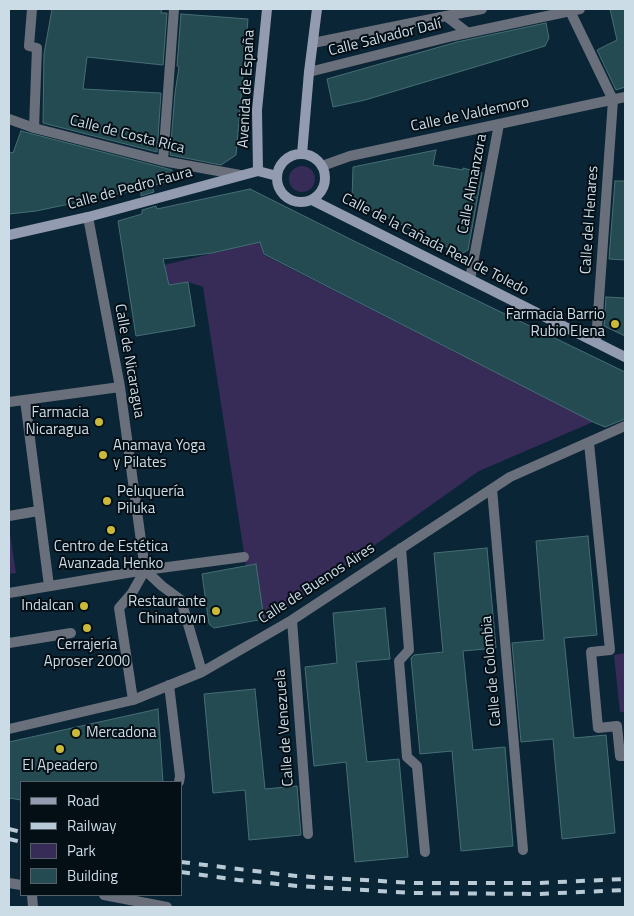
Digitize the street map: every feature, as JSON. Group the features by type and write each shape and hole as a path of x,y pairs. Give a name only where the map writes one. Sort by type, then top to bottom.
{"street":[{"path":"32,9 28,46 37,48 34,128"},
{"path":"163,161 174,9"},
{"name":"Avenida de España","path":"258,171 258,110 267,9"},
{"path":"302,154 317,9"},
{"name":"Calle Salvador Dalí","path":"313,43 482,9"},
{"path":"575,10 613,100"},
{"name":"Calle Salvador Dalí","path":"309,72 468,33 575,10"},
{"name":"Calle Salvador Dalí","path":"446,16 468,33"},
{"name":"Calle de Valdemoro","path":"322,166 350,156 625,97"},
{"name":"Calle del Henares","path":"596,342 613,100"},
{"name":"Calle de Costa Rica","path":"9,119 34,128 163,161 240,175"},
{"name":"Calle Almanzora","path":"470,279 499,124"},
{"path":"302,154 315,158 322,166 325,182 319,195 312,200 300,203 292,201 284,196 279,189 277,176 279,167 286,159 293,155 302,154"},
{"path":"258,171 277,176"},
{"name":"Calle de Pedro Faura","path":"9,235 88,217 258,171"},
{"name":"Calle de la Cañada Real de Toledo","path":"312,200 625,357"},
{"name":"Calle de Nicaragua","path":"88,217 120,387 145,570"},
{"path":"9,402 120,387"},
{"path":"25,400 49,586"},
{"name":"Calle de Buenos Aires","path":"9,729 133,700 202,672 292,620 510,477 625,426"},
{"path":"588,443 610,650 591,652 598,728 617,726 620,756 625,756"},
{"name":"Calle de Colombia","path":"492,489 523,850"},
{"path":"9,516 38,512"},
{"path":"402,548 409,650 399,661 407,757 417,766 425,852"},
{"path":"9,593 145,570 244,557"},
{"path":"145,570 181,600 202,672"},
{"path":"133,700 119,608 132,593 145,570"},
{"name":"Calle de Venezuela","path":"292,620 308,834"},
{"path":"9,643 71,633"},
{"path":"169,685 179,781"},
{"path":"109,896 167,907"}],"green space":[{"path":"302,166 311,170 315,179 311,188 302,192 293,188 289,179 293,170"},
{"path":"260,242 264,255 593,422 479,471 265,623 256,567 246,566 203,287 188,282 169,285 164,265"},
{"path":"9,534 16,573 9,574"},
{"path":"625,653 625,712 620,712 614,655"}],"building":[{"path":"52,9 162,9 161,13 167,13 163,65 87,57 83,89 161,93 157,152 43,123 44,54"},
{"path":"610,9 625,9 625,87 616,90 597,50 617,40"},
{"path":"181,14 248,19 236,155 221,165 170,155 179,67 177,66"},
{"path":"546,23 549,38 545,46 365,100 333,107 327,79 457,42"},
{"path":"21,131 172,170 173,180 152,186 154,192 141,196 141,189 36,211 9,214 9,152 13,153"},
{"path":"436,150 433,165 463,170 463,168 482,173 468,250 461,254 352,200 353,167"},
{"path":"615,181 625,181 625,260 609,259"},
{"path":"250,189 625,372 625,419 605,427 593,422 264,254 260,242 212,253 163,259 169,285 188,282 195,326 136,336 118,221 142,214 142,210 156,206 157,209"},
{"path":"606,297 625,298 625,336 604,326"},
{"path":"588,536 597,635 564,638 574,738 606,735 615,833 562,839 553,739 521,742 512,643 544,640 536,541"},
{"path":"487,548 496,648 463,651 473,750 505,747 513,846 461,851 452,751 420,754 411,658 414,655 443,652 434,553"},
{"path":"256,564 264,619 214,628 209,624 202,574"},
{"path":"385,608 390,659 356,662 367,762 399,759 408,857 355,862 346,762 314,766 305,667 337,663 333,613"},
{"path":"255,689 265,789 297,786 301,835 249,840 245,790 213,793 204,694"},
{"path":"158,709 163,781 20,781 20,800 9,798 9,742"}],"railway":[{"path":"9,829 20,832"},
{"path":"9,839 20,842"},
{"path":"182,862 296,876 414,883 538,883 625,879"},
{"path":"182,872 297,886 413,893 539,894 625,890"}],"place":[{"name":"Farmacia Barrio Rubio Elena","path":"615,324"},
{"name":"Farmacia Nicaragua","path":"99,422"},
{"name":"Anamaya Yoga y Pilates","path":"103,455"},
{"name":"Peluquería Piluka","path":"107,501"},
{"name":"Centro de Estética Avanzada Henko","path":"111,530"},
{"name":"Indalcan","path":"84,606"},
{"name":"Restaurante Chinatown","path":"216,611"},
{"name":"Cerrajería Aproser 2000","path":"87,628"},
{"name":"Mercadona","path":"76,733"},
{"name":"El Apeadero","path":"60,749"}]}
